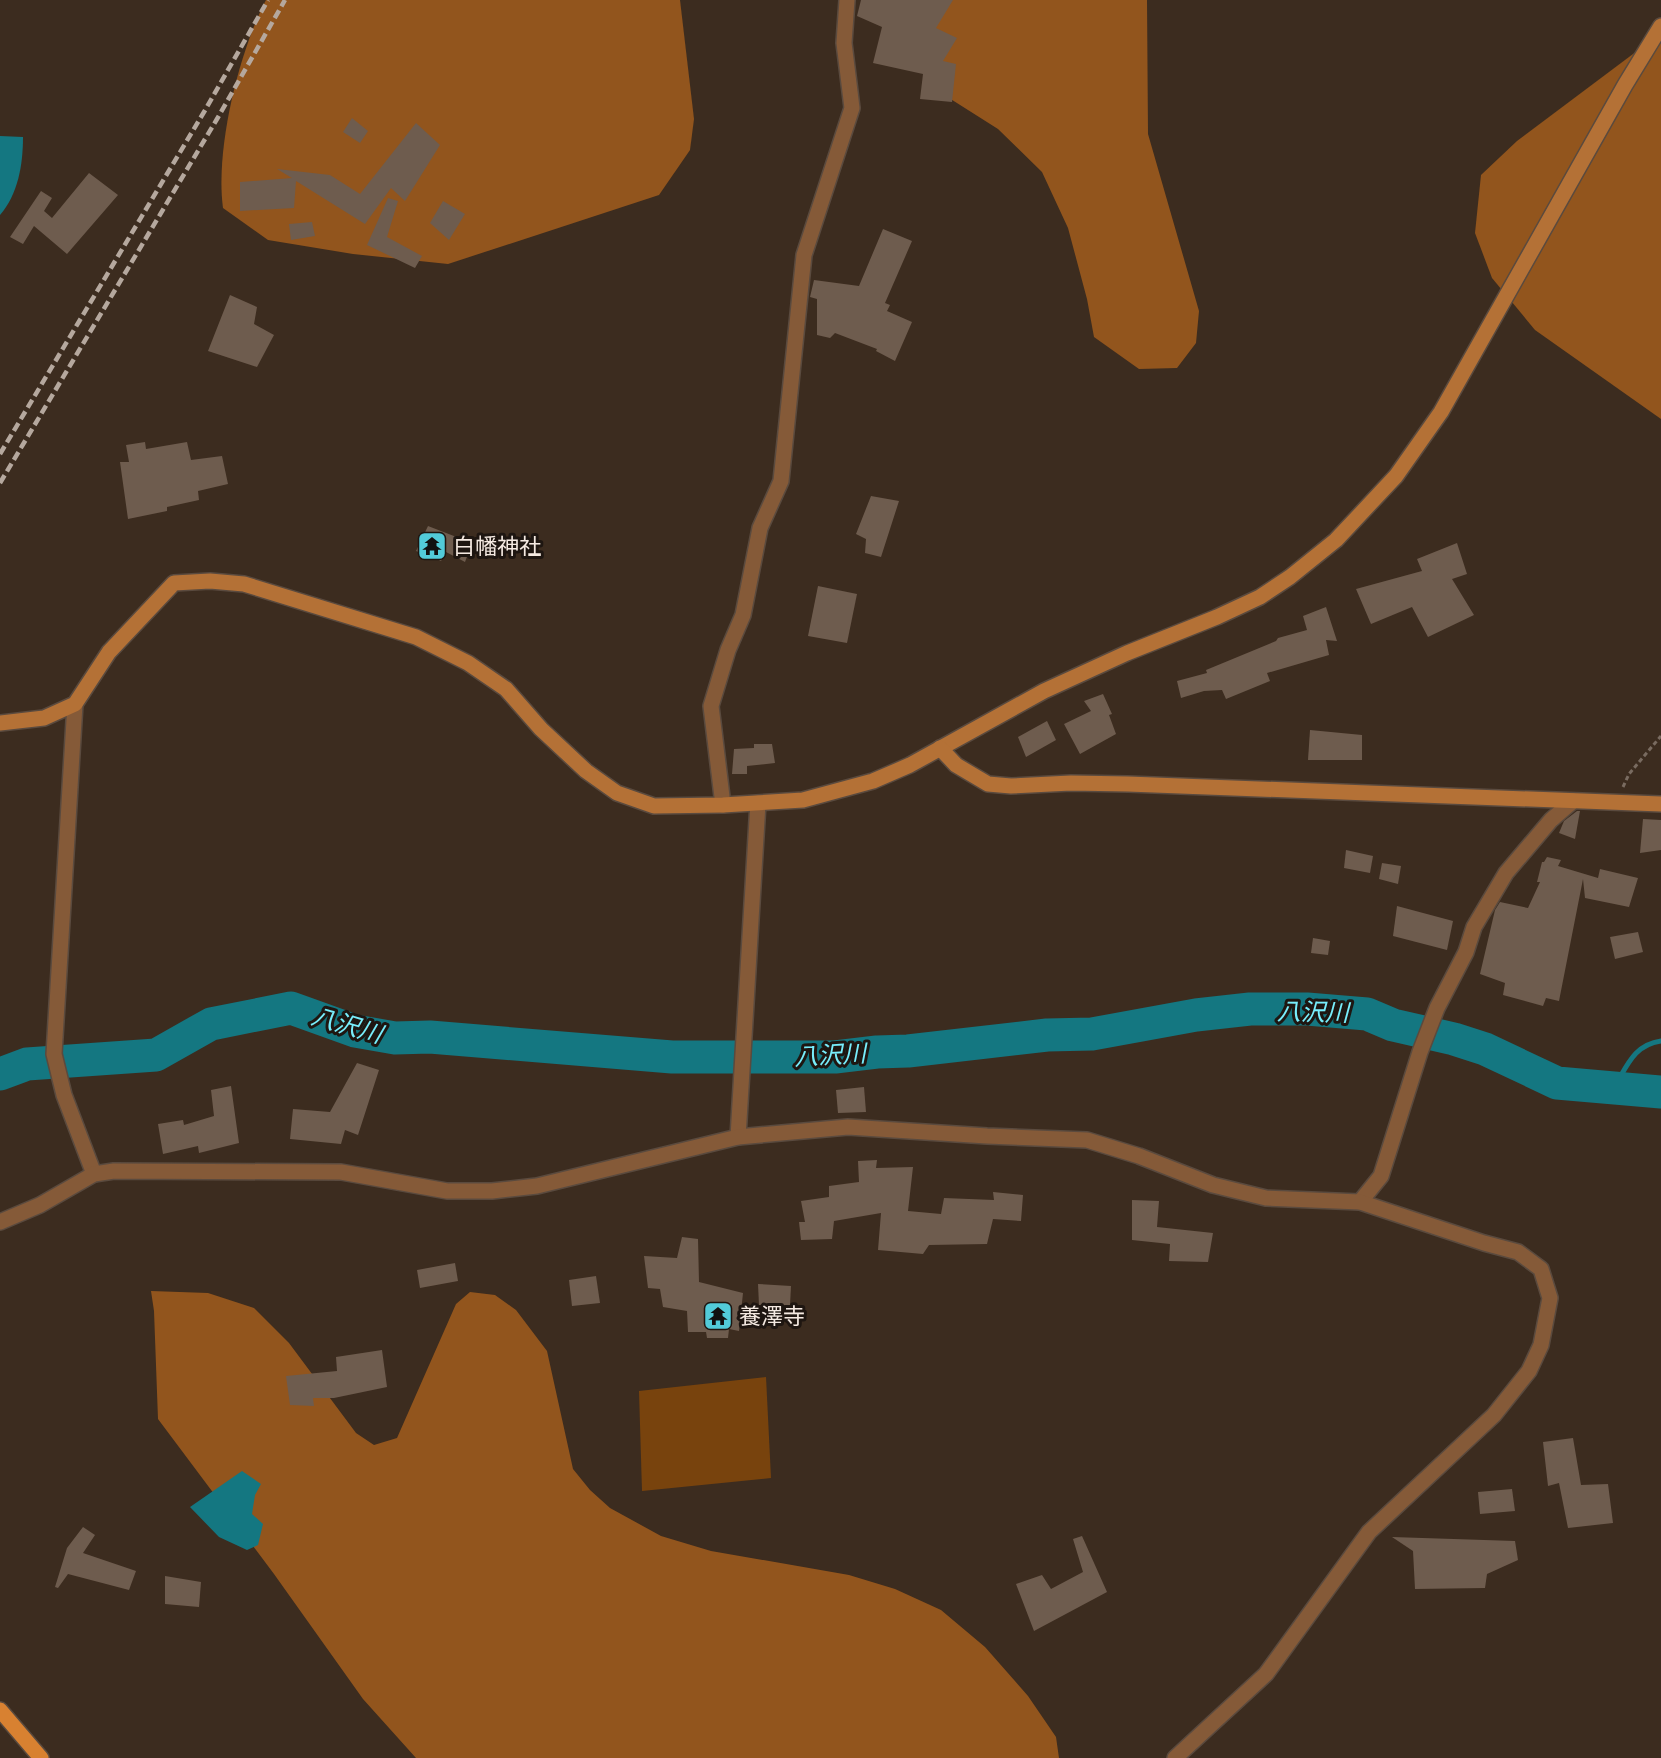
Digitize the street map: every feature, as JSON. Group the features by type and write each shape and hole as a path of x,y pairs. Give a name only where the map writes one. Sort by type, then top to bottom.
{"main road":[{"path":"0,1710 41,1758"}],"street":[{"path":"723,805 711,706 728,650 743,615 760,528 781,481 804,255 852,108 844,43 847,0"},
{"path":"94,1174 64,1095 54,1054 75,704 109,652 174,583 210,581 244,584 416,637 468,663 506,689 541,729 585,771 618,794 654,806 758,804 803,800 873,781 910,765 1044,691 1127,653 1217,618 1260,597 1290,577 1336,540 1396,476 1441,412 1625,85 1661,26"},
{"path":"0,723 44,717 75,704"},
{"path":"940,748 956,765 988,784 1011,786 1071,783 1140,784 1661,804"},
{"path":"1360,1202 1381,1176 1420,1052 1437,1008 1466,952 1474,927 1506,873 1551,820 1573,801"},
{"path":"738,1137 758,804"},
{"path":"0,1222 40,1205 94,1174 114,1171 341,1172 447,1191 492,1191 537,1186 738,1137 848,1126 987,1137 1087,1140 1139,1156 1213,1185 1266,1198 1360,1202 1518,1252 1542,1269 1550,1298 1541,1345 1529,1371 1494,1415 1369,1532 1266,1674 1174,1758"}],"path":[{"path":"1615,802 1629,774 1661,736"}],"shaded area":[{"path":"266,0 680,0 694,119 690,150 659,195 448,264 353,254 268,240 223,208 221,184 231,101 247,46"},
{"path":"927,0 1147,0 1148,134 1199,311 1196,343 1177,368 1139,369 1094,337 1087,299 1068,228 1042,172 998,129 938,91"},
{"path":"1661,33 1661,419 1535,330 1492,278 1475,233 1481,175 1517,141"},
{"path":"151,1291 208,1293 254,1308 289,1343 356,1433 374,1445 397,1438 456,1304 470,1292 495,1295 516,1310 547,1351 573,1469 590,1490 610,1508 661,1536 711,1551 849,1575 895,1589 941,1610 985,1647 1028,1696 1056,1737 1059,1758 416,1758 363,1699 274,1574 158,1419 154,1311"},
{"path":"766,1377 771,1478 642,1491 639,1391"}],"water":[{"path":"0,136 23,137 18,179 11,198 0,215"},
{"path":"242,1471 261,1484 255,1495 252,1514 263,1524 258,1545 247,1550 219,1537 190,1507"}],"building":[{"path":"861,0 953,0 936,28 957,38 943,61 956,64 952,102 920,99 923,74 873,63 882,27 857,16"},
{"path":"352,118 368,131 360,143 343,132"},
{"path":"416,123 440,145 405,201 391,188 365,224 296,181 294,208 240,211 240,182 292,178 277,169 330,175 360,194"},
{"path":"89,173 118,195 67,254 34,226 23,244 10,237 41,191 52,198 44,211 52,218"},
{"path":"388,198 398,201 387,237 422,256 415,268 367,245"},
{"path":"443,201 465,214 449,240 430,223"},
{"path":"312,222 315,236 291,240 289,224"},
{"path":"883,229 912,241 885,303 890,305 887,311 912,322 895,361 876,351 877,349 835,333 830,338 817,335 817,299 810,297 814,280 859,286"},
{"path":"230,295 257,307 254,324 274,335 257,367 208,351"},
{"path":"145,442 146,449 187,442 191,460 222,456 228,484 198,491 199,500 167,507 167,511 128,519 120,462 129,462 126,445"},
{"path":"871,496 899,501 881,557 865,553 866,539 856,534"},
{"path":"428,526 472,543 465,562 446,552 441,561 416,551"},
{"path":"1457,543 1467,574 1452,579 1474,615 1428,637 1412,607 1371,624 1356,589 1422,571 1417,559"},
{"path":"818,586 857,594 847,643 808,636"},
{"path":"1326,607 1337,641 1326,640 1329,655 1267,673 1270,681 1226,699 1222,690 1204,691 1181,698 1177,681 1207,673 1206,670 1276,641 1278,638 1307,630 1303,616"},
{"path":"1103,694 1112,714 1109,715 1116,734 1080,754 1064,724 1091,711 1084,701"},
{"path":"1047,721 1056,740 1026,757 1018,737"},
{"path":"1310,730 1362,735 1362,760 1308,760"},
{"path":"754,744 772,744 775,763 747,766 747,774 732,774 734,749 754,748"},
{"path":"1580,811 1575,839 1559,833 1564,821"},
{"path":"1643,819 1661,820 1661,850 1640,853"},
{"path":"1346,850 1373,856 1370,873 1344,868"},
{"path":"1547,857 1561,860 1558,866 1598,878 1600,869 1638,878 1629,907 1585,898 1583,879 1559,1001 1546,998 1543,1006 1503,995 1505,983 1480,974 1495,910 1500,902 1528,908 1540,882 1537,882 1542,862"},
{"path":"1382,863 1401,866 1398,884 1379,879"},
{"path":"1397,906 1453,921 1447,950 1393,936"},
{"path":"1638,932 1643,952 1615,959 1610,937"},
{"path":"1313,938 1330,941 1328,955 1311,953"},
{"path":"357,1063 379,1070 358,1135 345,1130 341,1144 290,1139 293,1109 330,1112"},
{"path":"231,1086 239,1143 199,1153 198,1146 163,1154 158,1124 183,1120 184,1125 214,1116 211,1090"},
{"path":"864,1087 866,1112 838,1113 836,1090"},
{"path":"877,1160 876,1168 913,1167 908,1211 941,1214 944,1198 994,1200 993,1192 1023,1195 1021,1221 993,1219 987,1244 929,1245 923,1254 878,1250 881,1213 834,1221 832,1239 801,1240 799,1222 805,1222 801,1201 829,1197 829,1186 859,1182 858,1161"},
{"path":"1132,1200 1159,1201 1157,1227 1213,1233 1208,1262 1169,1261 1170,1244 1132,1240"},
{"path":"682,1237 698,1239 699,1282 743,1293 739,1331 729,1329 728,1338 707,1338 706,1332 688,1332 687,1311 663,1307 660,1289 648,1288 644,1256 677,1258"},
{"path":"455,1263 458,1281 420,1288 417,1270"},
{"path":"596,1276 600,1303 572,1306 569,1280"},
{"path":"758,1284 791,1286 790,1305 759,1305"},
{"path":"382,1350 387,1387 334,1398 313,1398 314,1406 290,1405 286,1376 337,1371 336,1357"},
{"path":"1573,1438 1581,1485 1608,1484 1613,1523 1568,1528 1559,1483 1548,1486 1543,1442"},
{"path":"1512,1489 1515,1511 1480,1514 1478,1492"},
{"path":"83,1527 95,1535 83,1553 136,1571 129,1590 68,1574 58,1588 55,1587 67,1548"},
{"path":"1082,1536 1107,1592 1034,1631 1016,1584 1042,1575 1051,1589 1083,1572 1073,1539"},
{"path":"1392,1537 1515,1541 1518,1560 1487,1574 1485,1588 1415,1589 1413,1551"},
{"path":"165,1576 201,1582 199,1607 165,1604"}],"waterway":[{"name":"八沢川","path":"0,1074 27,1064 156,1055 211,1024 291,1008 355,1031 395,1038 430,1037 672,1057 835,1057 1047,1035 1092,1034 1196,1015 1250,1009 1307,1009 1367,1014 1393,1025 1454,1039 1485,1049 1557,1083 1661,1092"},
{"path":"1613,1089 1637,1052 1651,1043 1661,1041"}],"railway":[{"path":"0,454 204,112 268,0"},
{"path":"0,483 217,119 285,0"}],"place":[{"name":"白幡神社","path":"432,546"},
{"name":"養澤寺","path":"718,1316"}]}
